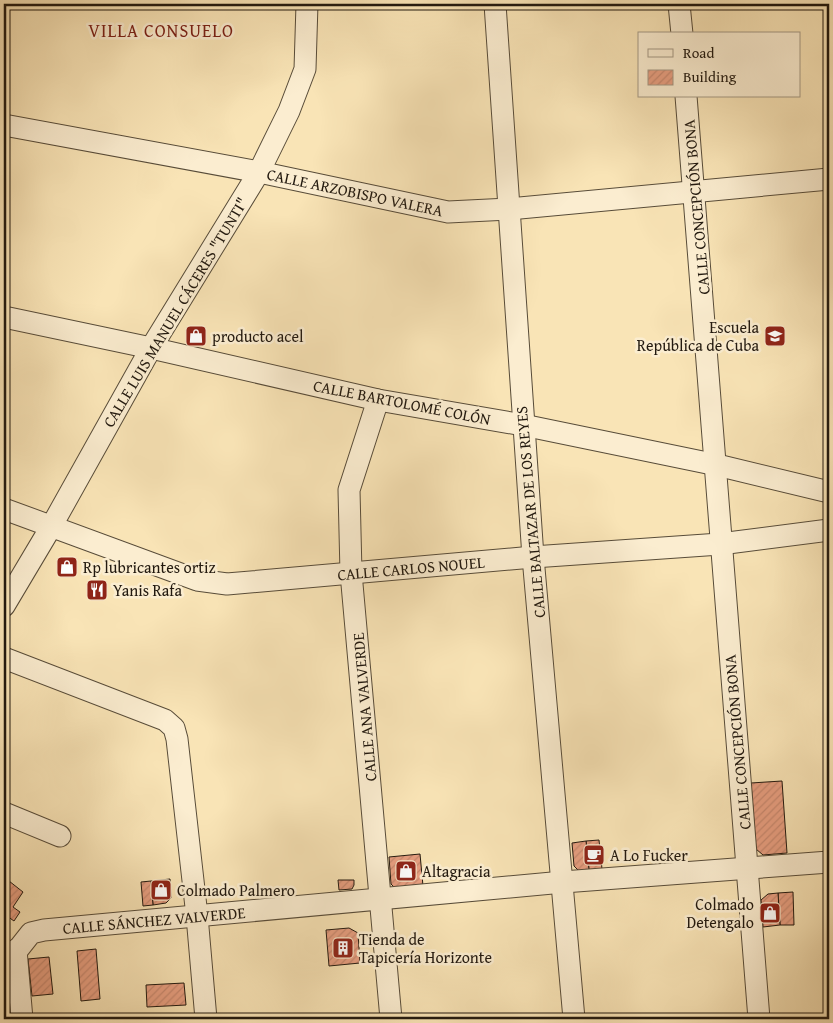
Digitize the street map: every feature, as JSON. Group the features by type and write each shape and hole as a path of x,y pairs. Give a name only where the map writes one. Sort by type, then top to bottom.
{"street":[{"name":"CALLE LUIS MANUEL CÁCERES \"TUNTI\"","path":"4,606 51,527 151,348 259,172 289,111 305,69 307,4"},
{"name":"CALLE BALTAZAR DE LOS REYES","path":"495,4 533,557 574,1019"},
{"path":"680,4 682,32"},
{"name":"CALLE CONCEPCIÓN BONA","path":"686,98 708,347 717,466 720,544 759,1019"},
{"name":"CALLE ARZOBISPO VALERA","path":"4,125 259,172 448,212 509,209 829,179"},
{"name":"CALLE BARTOLOMÉ COLÓN","path":"4,317 151,348 378,400 523,425 829,492"},
{"name":"CALLE ANA VALVERDE","path":"378,400 349,490 351,573 391,1019"},
{"name":"CALLE CARLOS NOUEL","path":"4,509 196,580 214,583 720,544 829,530"},
{"path":"4,658 165,720 174,728 177,739 197,916 206,1019"},
{"path":"4,813 60,836"},
{"name":"CALLE SÁNCHEZ VALVERDE","path":"10,958 31,933 44,930 563,882 829,862"},
{"path":"10,958 22,1019"}],"building":[{"path":"782,781 787,853 763,855 756,849 751,783"},
{"name":"A Lo Fucker","path":"599,840 602,869 589,870 586,841"},
{"path":"586,841 589,870 579,871 574,866 572,843"},
{"name":"Altagracia","path":"420,854 423,886 396,889 391,884 389,857"},
{"name":"Colmado Palmero","path":"170,879 171,898 166,903 153,905 151,881"},
{"path":"338,880 354,880 354,885 352,889 339,890"},
{"path":"9,881 23,892 13,907 20,912 14,921 4,914 4,889"},
{"path":"151,881 153,905 143,906 141,882"},
{"path":"793,892 794,925 780,925 778,893"},
{"name":"Colmado Detengalo","path":"778,893 780,925 763,927 761,900 768,894"},
{"name":"Tienda de Tapicería Horizonte","path":"349,928 358,933 360,963 329,966 326,930"},
{"path":"96,949 100,999 81,1001 77,951"},
{"path":"49,957 53,994 32,996 28,959"},
{"path":"184,983 186,1005 147,1007 146,985"}],"place":[{"name":"producto acel","path":"196,336"},
{"name":"Escuela República de Cuba","path":"775,336"},
{"name":"Rp lubricantes ortiz","path":"67,567"},
{"name":"Yanis Rafa","path":"97,590"},
{"name":"A Lo Fucker","path":"594,855"},
{"name":"Altagracia","path":"406,871"},
{"name":"Colmado Palmero","path":"161,890"},
{"name":"Colmado Detengalo","path":"770,913"},
{"name":"Tienda de Tapicería Horizonte","path":"343,948"}],"district":[{"name":"VILLA CONSUELO","path":"161,31"}]}
